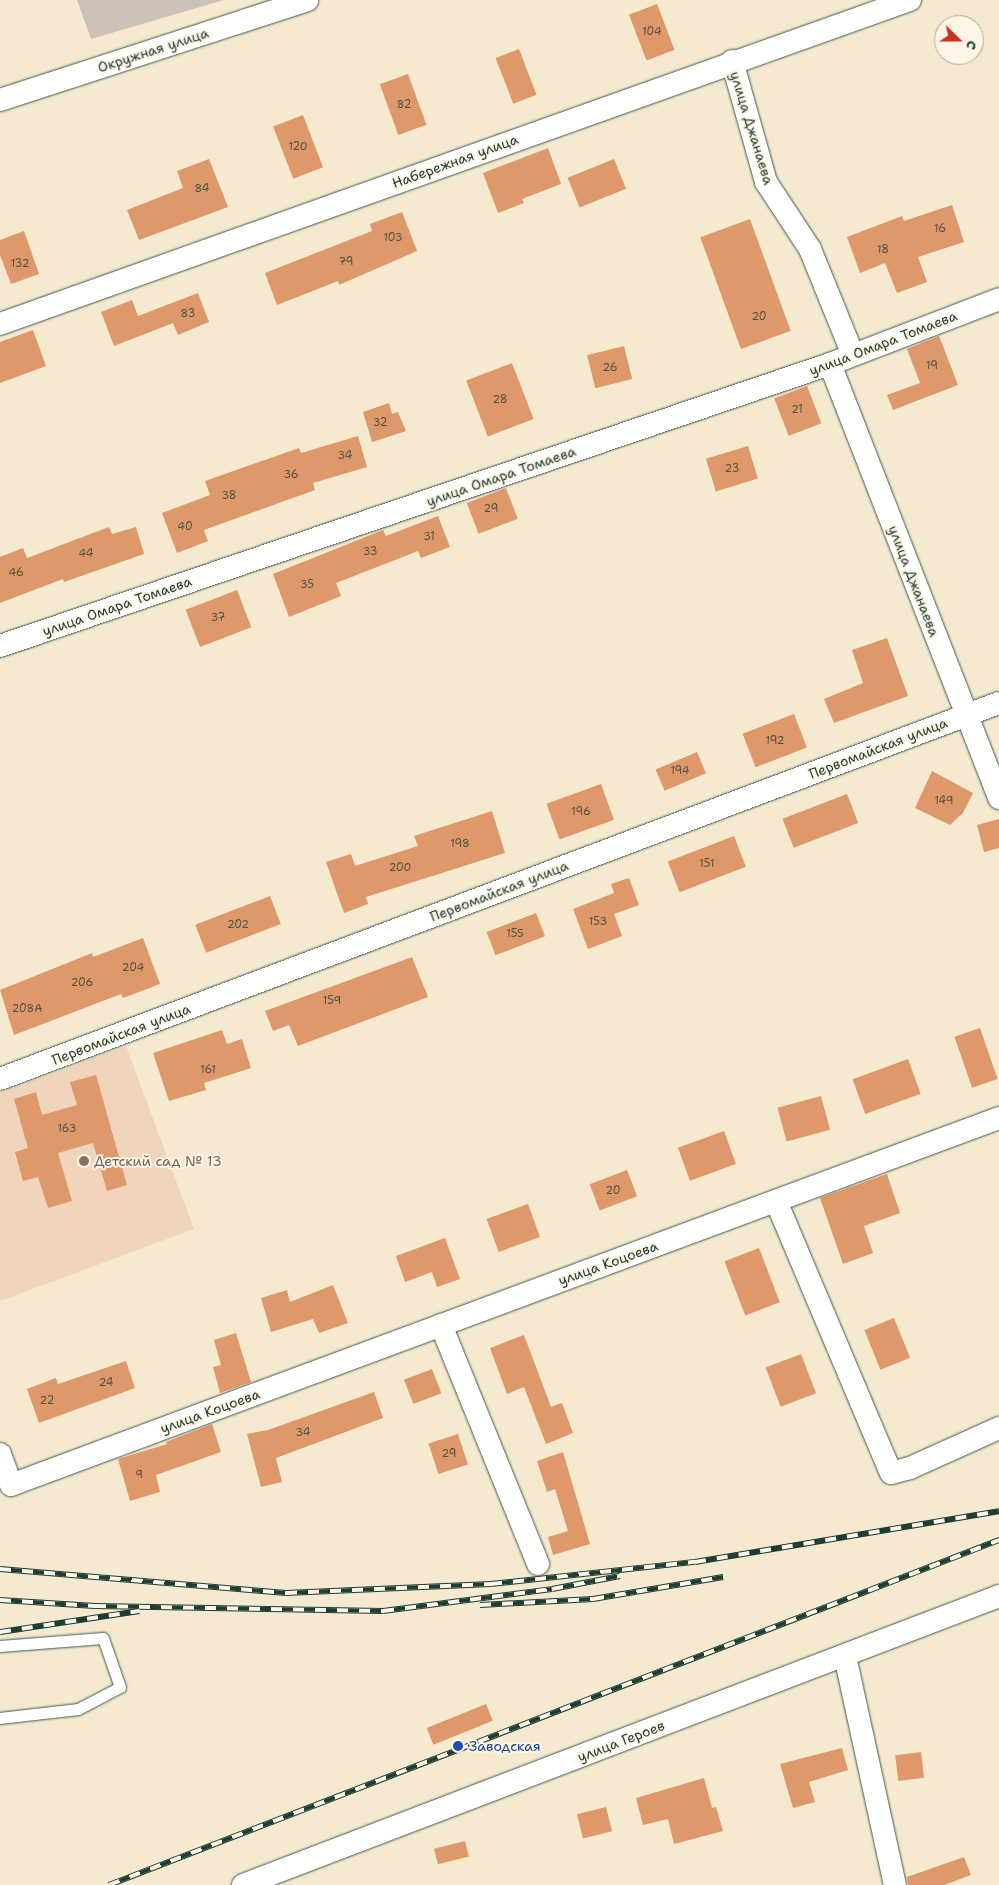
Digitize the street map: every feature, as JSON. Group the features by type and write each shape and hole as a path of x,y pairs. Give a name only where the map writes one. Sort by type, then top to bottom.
{"street":[{"name":"Окружная улица","path":"0,100 307,0"},
{"name":"Набережная улица","path":"0,324 732,61 910,0"},
{"name":"улица Джанаева","path":"732,61 766,182 810,249 853,355"},
{"name":"улица Омара Томаева","path":"0,646 830,364 999,299"},
{"name":"улица Джанаева","path":"830,364 999,798"},
{"name":"Первомайская улица","path":"0,1079 999,703"},
{"name":"улица Коцоева","path":"0,1454 11,1485 999,1118"},
{"path":"776,1201 892,1473 910,1468 999,1428"},
{"path":"441,1325 538,1564"},
{"name":"улица Героев","path":"243,1885 999,1596"},
{"path":"845,1656 895,1885"}],"lane":[{"path":"0,1646 103,1638 120,1687 78,1708 0,1718"}],"shaded area":[{"path":"77,0 224,0 91,39"},
{"name":"Детский сад № 13","path":"126,1046 194,1229 0,1301 0,1093"}],"building":[{"path":"657,4 675,50 647,60 629,15"},
{"path":"519,49 537,95 513,104 496,58"},
{"path":"408,74 426,125 398,135 380,84"},
{"path":"303,115 323,167 293,179 273,126"},
{"path":"548,148 561,184 522,199 524,203 498,213 483,173"},
{"path":"209,159 228,207 139,240 127,210 183,188 177,171"},
{"path":"614,159 626,189 580,207 568,178"},
{"path":"952,205 964,242 918,257 927,282 897,293 885,263 860,273 847,237 902,216 904,221"},
{"path":"402,212 417,251 339,285 338,281 277,305 265,273 372,231 370,224"},
{"path":"750,219 791,331 741,349 700,237"},
{"path":"24,231 39,274 11,284 0,255 0,240"},
{"path":"198,293 209,322 178,335 173,323 114,346 101,312 132,300 138,316"},
{"path":"33,330 46,366 0,383 0,342"},
{"path":"939,336 958,385 893,410 887,395 920,383 907,349"},
{"path":"624,346 632,379 595,388 587,355"},
{"path":"512,363 534,419 488,437 466,381"},
{"path":"807,386 821,423 789,436 774,399"},
{"path":"389,403 392,414 398,412 406,431 372,442 363,412"},
{"path":"358,436 367,467 313,483 315,490 204,530 208,541 177,553 162,513 210,495 205,481 299,448 301,453"},
{"path":"748,446 758,479 716,491 706,459"},
{"path":"506,488 518,519 479,534 467,503"},
{"path":"438,516 450,547 421,558 418,551 336,583 341,596 289,617 273,574 383,530 386,536"},
{"path":"109,527 112,534 136,527 144,554 64,582 63,579 0,603 0,557 23,548 27,558"},
{"path":"237,590 251,627 200,647 186,610"},
{"path":"887,638 908,696 834,723 824,699 863,683 852,650"},
{"path":"794,714 807,748 756,767 743,734"},
{"path":"697,752 706,773 665,791 656,770"},
{"path":"932,771 973,793 963,813 950,825 915,808"},
{"path":"601,784 614,820 559,840 546,804"},
{"path":"847,794 858,823 794,848 783,819"},
{"path":"492,811 505,853 366,897 368,904 344,913 326,862 351,854 355,866 418,846 414,836"},
{"path":"999,819 999,848 984,852 977,825"},
{"path":"734,836 746,867 680,892 668,861"},
{"path":"629,878 639,905 614,914 622,936 588,949 573,909 614,893 611,884"},
{"path":"270,896 281,924 206,953 195,925"},
{"path":"536,913 545,936 495,955 487,932"},
{"path":"143,938 160,984 123,998 121,994 14,1035 0,990 92,953 93,957"},
{"path":"412,957 428,997 298,1046 289,1025 273,1031 265,1011"},
{"path":"980,1028 998,1079 972,1088 954,1037"},
{"path":"222,1030 227,1044 242,1039 251,1068 204,1083 206,1090 169,1101 153,1053"},
{"path":"908,1059 921,1094 865,1114 853,1079"},
{"path":"96,1075 127,1185 107,1191 93,1143 58,1153 72,1201 48,1208 38,1177 23,1181 15,1152 28,1148 14,1099 36,1092 42,1115 77,1105 70,1082"},
{"path":"821,1096 830,1130 787,1141 778,1108"},
{"path":"724,1131 736,1164 690,1181 678,1148"},
{"path":"627,1170 637,1196 600,1210 590,1184"},
{"path":"887,1174 900,1213 864,1226 873,1253 843,1264 820,1198"},
{"path":"528,1204 540,1237 499,1252 487,1219"},
{"path":"445,1238 460,1279 437,1287 432,1272 405,1282 396,1256"},
{"path":"759,1248 780,1302 745,1315 724,1261"},
{"path":"333,1285 348,1323 319,1333 313,1319 271,1332 261,1298 287,1290 290,1302"},
{"path":"894,1318 910,1358 880,1370 864,1330"},
{"path":"236,1333 251,1382 220,1393 213,1367 221,1365 214,1340"},
{"path":"524,1335 551,1407 562,1403 573,1433 546,1444 524,1387 507,1394 490,1348"},
{"path":"801,1354 816,1393 781,1407 766,1368"},
{"path":"126,1361 135,1388 39,1423 27,1389 56,1378 58,1384"},
{"path":"432,1369 441,1393 413,1404 404,1380"},
{"path":"374,1392 383,1418 276,1458 282,1482 261,1487 247,1434 268,1430"},
{"path":"212,1424 221,1452 156,1475 160,1492 130,1501 118,1459 167,1444 166,1442"},
{"path":"458,1434 468,1464 438,1474 429,1444"},
{"path":"563,1452 590,1544 553,1555 548,1537 568,1531 555,1489 547,1492 537,1461"},
{"path":"486,1704 493,1721 433,1745 427,1728"},
{"path":"842,1748 848,1770 809,1782 815,1802 793,1808 780,1764"},
{"path":"921,1752 924,1778 898,1781 895,1755"},
{"path":"704,1778 712,1808 716,1807 723,1831 674,1844 668,1819 643,1825 636,1798"},
{"path":"606,1807 612,1831 583,1839 577,1814"},
{"path":"465,1841 469,1857 438,1864 434,1849"},
{"path":"964,1857 971,1875 944,1885 908,1885 907,1877"}],"railway":[{"path":"0,1569 286,1593 491,1584 695,1562 999,1511"},
{"path":"109,1885 999,1540"},
{"path":"0,1600 95,1606 383,1611 552,1589 620,1576"},
{"path":"480,1605 593,1599 723,1577"},
{"path":"0,1632 139,1611"}],"place":[{"name":"Детский сад № 13","path":"84,1161"},
{"name":"Заводская","path":"458,1746"}]}
